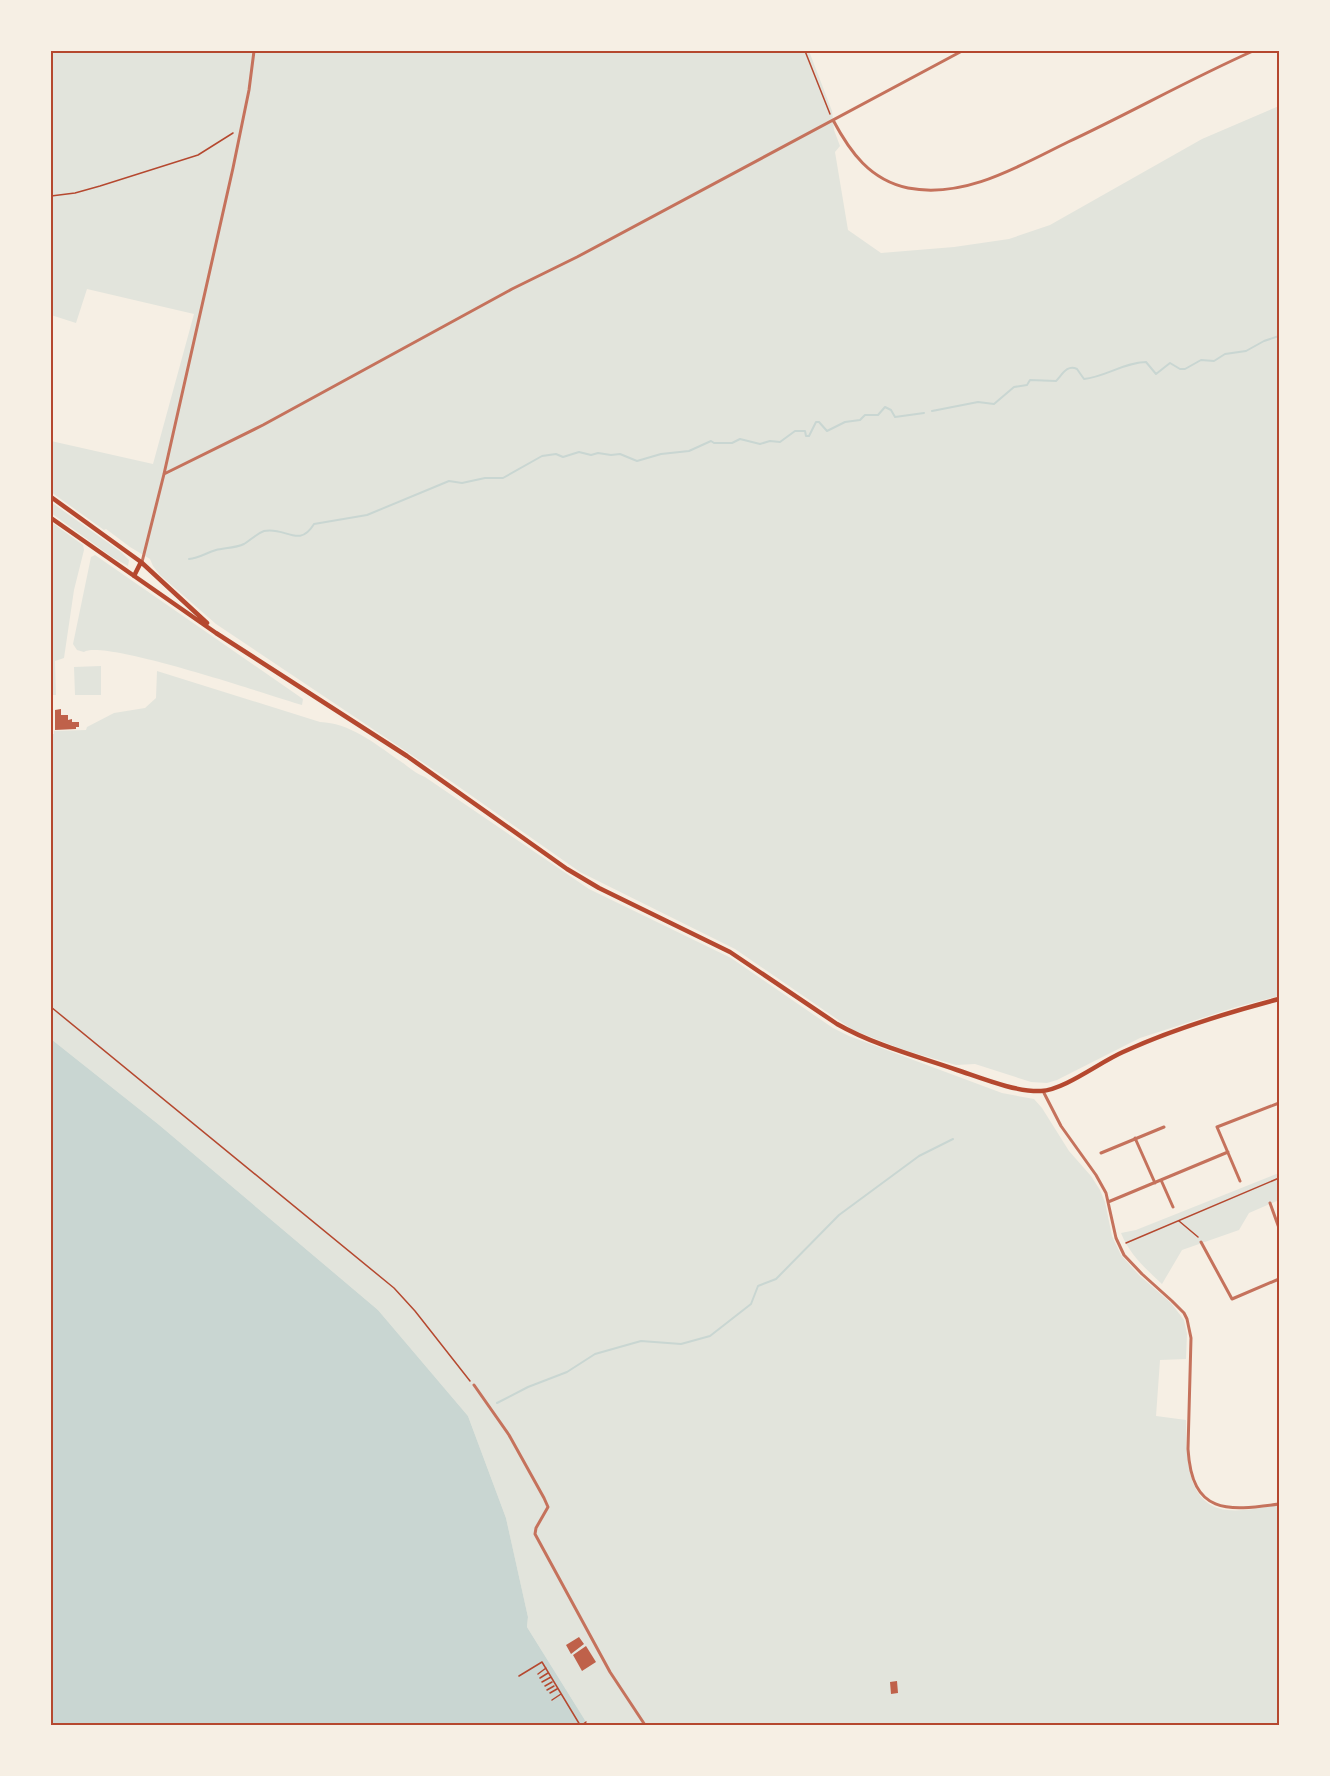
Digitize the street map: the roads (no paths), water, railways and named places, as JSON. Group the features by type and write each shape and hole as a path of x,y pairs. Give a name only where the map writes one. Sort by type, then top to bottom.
{"main road":[{"path":"51,497 141,562 216,633"},
{"path":"51,518 216,633 407,756 582,879 730,952 818,1013 844,1028 888,1047 988,1080 1018,1088 1043,1091 1058,1086 1121,1052 1154,1039 1279,999"},
{"path":"134,576 141,562"}],"street":[{"path":"141,562 164,474 242,127 254,51"},
{"path":"164,474 263,425 512,289 577,257 962,51"},
{"path":"833,120 854,155 874,173 907,188 940,190 970,184 1028,162 1253,51"},
{"path":"1234,52 1237,58"},
{"path":"1043,1091 1061,1126 1101,1183 1119,1245 1131,1263 1172,1301 1187,1319 1191,1338 1188,1449 1189,1466 1195,1484 1204,1497 1221,1507 1241,1508 1279,1504"},
{"path":"1240,1181 1217,1127 1279,1103"},
{"path":"1101,1153 1164,1126"},
{"path":"1136,1138 1155,1183"},
{"path":"1108,1202 1228,1152"},
{"path":"1161,1180 1173,1207"},
{"path":"1270,1203 1279,1228"},
{"path":"1202,1242 1232,1299 1279,1279"},
{"path":"474,1386 509,1435 544,1498 548,1507 536,1528 536,1534 610,1672 645,1725"}],"waterway":[{"path":"932,411 978,402 994,404 1014,387 1027,385 1030,380 1056,381 1070,368 1077,369 1084,379 1100,376 1130,364 1146,362 1156,374 1170,363 1180,369 1185,369 1201,360 1214,361 1225,354 1246,351 1279,336"},
{"path":"189,559 241,545 264,531 272,530 297,536 303,535 314,524 367,515 449,481 462,483 485,478 503,478 542,456 556,454 563,457 579,452 591,455 620,454 637,461 661,454 689,451 711,441 732,443 740,439 760,444 770,441 780,442 795,431 805,431 806,436 809,436 816,422 819,422 827,431 845,422 860,420 865,415 878,415 885,407 891,410 895,417 924,413"},
{"path":"497,1403 528,1387 567,1372 595,1354 641,1341 681,1344 710,1336 751,1304 758,1286 776,1279 839,1215 919,1156 953,1139"}]}
